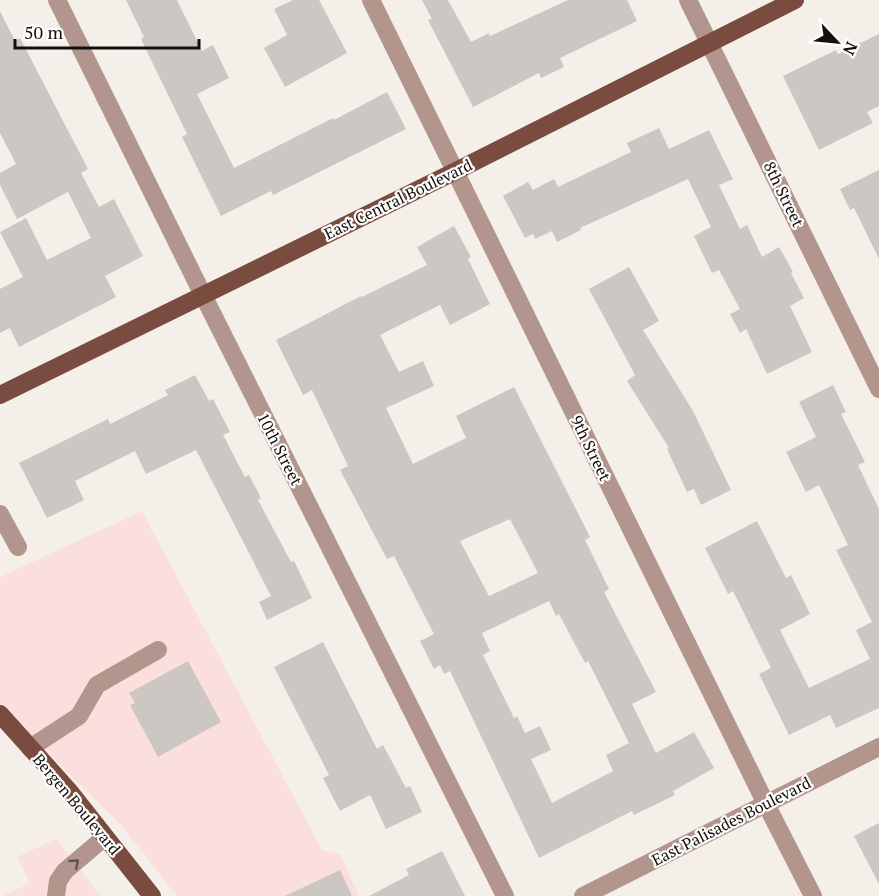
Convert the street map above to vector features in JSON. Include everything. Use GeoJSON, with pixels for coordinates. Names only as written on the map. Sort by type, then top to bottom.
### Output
{"type":"FeatureCollection","features":[{"type":"Feature","properties":{"kind":"main road","name":"East Central Boulevard"},"geometry":{"type":"LineString","coordinates":[[0,395],[456,171],[795,0]]}},
{"type":"Feature","properties":{"kind":"main road","name":"Bergen Boulevard"},"geometry":{"type":"LineString","coordinates":[[0,714],[152,896]]}},
{"type":"Feature","properties":{"kind":"street","name":"10th Street"},"geometry":{"type":"LineString","coordinates":[[57,0],[505,896]]}},
{"type":"Feature","properties":{"kind":"street","name":"9th Street"},"geometry":{"type":"LineString","coordinates":[[371,0],[813,896]]}},
{"type":"Feature","properties":{"kind":"street","name":"8th Street"},"geometry":{"type":"LineString","coordinates":[[688,0],[879,389]]}},
{"type":"Feature","properties":{"kind":"street"},"geometry":{"type":"LineString","coordinates":[[0,514],[18,547]]}},
{"type":"Feature","properties":{"kind":"street"},"geometry":{"type":"LineString","coordinates":[[30,748],[79,716],[97,685],[158,650]]}},
{"type":"Feature","properties":{"kind":"street","name":"East Palisades Boulevard"},"geometry":{"type":"LineString","coordinates":[[583,896],[879,747]]}},
{"type":"Feature","properties":{"kind":"street"},"geometry":{"type":"LineString","coordinates":[[56,896],[58,881],[65,871],[105,837]]}},
{"type":"Feature","properties":{"kind":"shaded area"},"geometry":{"type":"Polygon","coordinates":[[[142,511],[322,850],[341,855],[359,896],[177,896],[120,824],[0,706],[0,577],[142,511]]]}},
{"type":"Feature","properties":{"kind":"shaded area"},"geometry":{"type":"Polygon","coordinates":[[[56,839],[101,896],[3,896],[30,883],[17,857],[56,839]]]}},
{"type":"Feature","properties":{"kind":"building"},"geometry":{"type":"Polygon","coordinates":[[[126,0],[177,0],[202,51],[213,45],[229,78],[197,94],[234,168],[387,92],[406,129],[273,195],[271,191],[221,216],[182,137],[187,134],[141,39],[144,37],[126,0]]]}},
{"type":"Feature","properties":{"kind":"building"},"geometry":{"type":"Polygon","coordinates":[[[293,0],[319,0],[347,53],[285,87],[264,48],[287,35],[274,9],[293,0]]]}},
{"type":"Feature","properties":{"kind":"building"},"geometry":{"type":"Polygon","coordinates":[[[422,0],[448,0],[471,42],[489,33],[490,36],[568,0],[627,0],[637,21],[560,58],[564,67],[541,78],[539,73],[473,107],[428,20],[432,19],[422,0]]]}},
{"type":"Feature","properties":{"kind":"building"},"geometry":{"type":"Polygon","coordinates":[[[0,11],[15,41],[20,38],[88,169],[81,173],[99,207],[114,199],[143,256],[105,276],[116,297],[19,347],[10,328],[0,333],[0,289],[23,277],[0,232],[26,218],[47,260],[91,238],[68,192],[17,219],[0,185],[0,173],[16,164],[0,133],[0,11]]]}},
{"type":"Feature","properties":{"kind":"building"},"geometry":{"type":"Polygon","coordinates":[[[879,34],[879,106],[867,112],[873,123],[819,150],[783,76],[836,50],[838,54],[879,34]]]}},
{"type":"Feature","properties":{"kind":"building"},"geometry":{"type":"Polygon","coordinates":[[[659,128],[669,149],[709,130],[733,179],[719,185],[740,229],[747,225],[762,257],[779,247],[793,272],[791,273],[804,298],[790,306],[812,352],[767,374],[746,329],[740,333],[730,314],[740,309],[719,270],[712,273],[694,236],[711,227],[688,179],[580,228],[581,230],[557,242],[552,231],[535,239],[533,234],[525,238],[503,196],[528,182],[533,190],[554,179],[558,187],[631,152],[627,143],[659,128]]]}},
{"type":"Feature","properties":{"kind":"building"},"geometry":{"type":"Polygon","coordinates":[[[879,170],[879,259],[854,208],[850,210],[840,189],[879,170]]]}},
{"type":"Feature","properties":{"kind":"building"},"geometry":{"type":"Polygon","coordinates":[[[454,226],[471,257],[468,259],[490,304],[450,325],[440,305],[380,335],[399,372],[423,361],[434,386],[386,408],[413,464],[466,438],[456,416],[514,387],[590,537],[585,540],[609,589],[604,592],[656,692],[632,704],[656,753],[694,732],[714,768],[673,791],[675,795],[634,815],[632,811],[539,858],[450,671],[444,674],[440,665],[434,669],[420,641],[434,634],[394,556],[387,559],[340,470],[348,466],[312,390],[303,395],[276,340],[427,265],[417,247],[454,226]],[[510,519],[460,541],[489,596],[538,573],[510,519]],[[549,601],[482,633],[490,651],[483,655],[514,718],[517,716],[525,733],[540,726],[551,750],[531,759],[552,803],[613,771],[606,755],[629,743],[588,661],[585,663],[559,614],[556,616],[549,601]]]}},
{"type":"Feature","properties":{"kind":"building"},"geometry":{"type":"Polygon","coordinates":[[[629,267],[659,321],[643,330],[693,411],[731,490],[701,505],[694,489],[687,492],[667,449],[669,448],[627,381],[635,375],[589,289],[629,267]]]}},
{"type":"Feature","properties":{"kind":"building"},"geometry":{"type":"Polygon","coordinates":[[[195,375],[209,401],[213,399],[230,432],[223,435],[245,477],[249,475],[261,498],[258,500],[291,562],[294,561],[312,598],[267,620],[259,602],[271,596],[196,450],[146,474],[135,451],[75,481],[84,500],[47,518],[19,463],[108,419],[110,424],[168,395],[165,390],[195,375]]]}},
{"type":"Feature","properties":{"kind":"building"},"geometry":{"type":"Polygon","coordinates":[[[833,385],[846,412],[841,414],[865,462],[858,465],[879,509],[879,708],[836,728],[830,715],[789,735],[759,674],[771,668],[733,591],[728,594],[705,548],[757,521],[786,578],[791,575],[810,614],[780,630],[809,688],[870,659],[856,630],[872,622],[836,550],[848,545],[819,485],[806,492],[786,452],[816,437],[799,402],[833,385]]]}},
{"type":"Feature","properties":{"kind":"building"},"geometry":{"type":"Polygon","coordinates":[[[323,642],[377,749],[383,745],[406,788],[410,786],[422,812],[386,829],[370,795],[340,811],[323,778],[329,775],[274,667],[323,642]]]}},
{"type":"Feature","properties":{"kind":"building"},"geometry":{"type":"Polygon","coordinates":[[[188,661],[221,722],[158,757],[130,705],[135,703],[129,693],[188,661]]]}},
{"type":"Feature","properties":{"kind":"building"},"geometry":{"type":"Polygon","coordinates":[[[879,823],[879,884],[854,836],[879,823]]]}},
{"type":"Feature","properties":{"kind":"building"},"geometry":{"type":"Polygon","coordinates":[[[442,851],[465,896],[369,896],[409,875],[406,869],[442,851]]]}},
{"type":"Feature","properties":{"kind":"building"},"geometry":{"type":"Polygon","coordinates":[[[340,870],[352,896],[285,896],[340,870]]]}}]}
